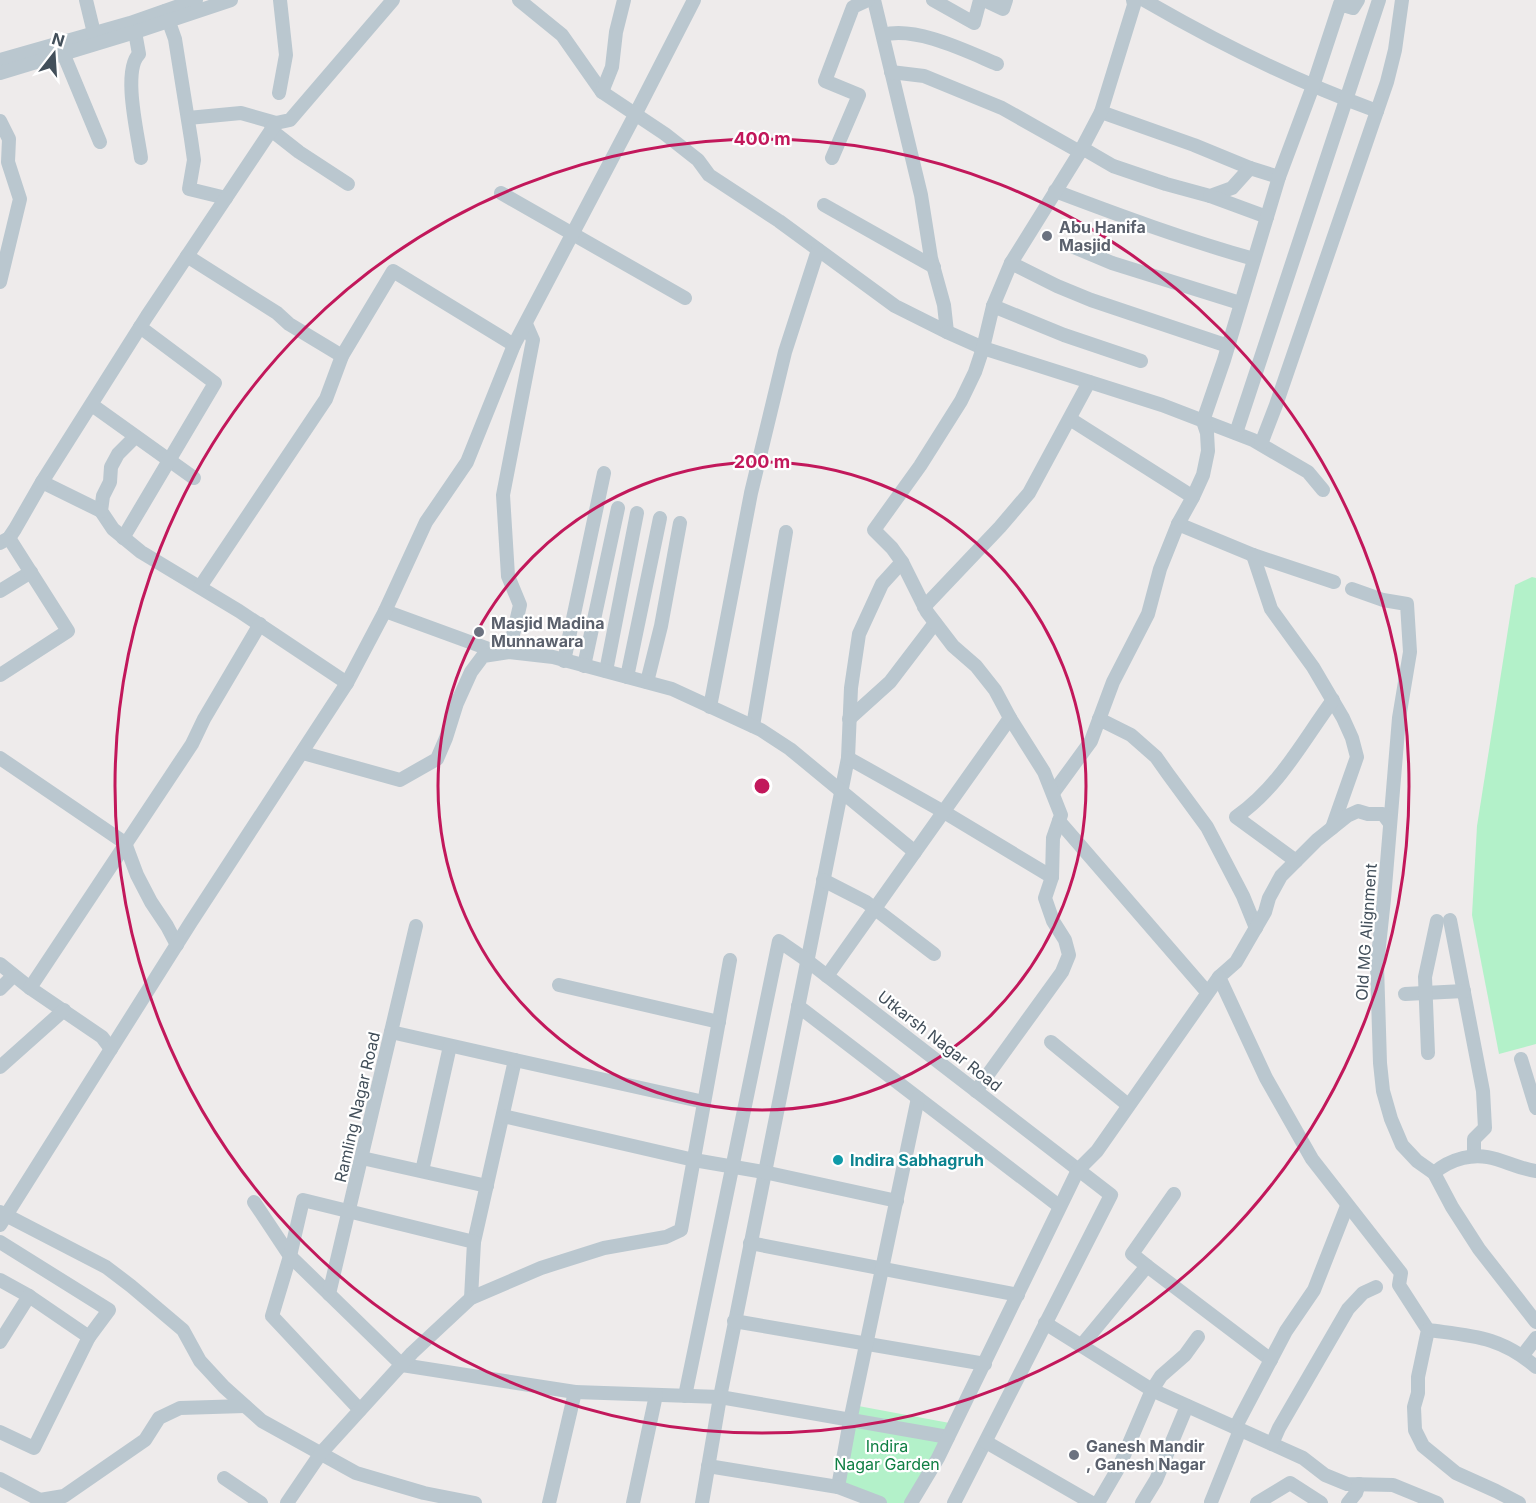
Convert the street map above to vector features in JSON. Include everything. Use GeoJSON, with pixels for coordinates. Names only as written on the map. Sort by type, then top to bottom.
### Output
{"type":"FeatureCollection","features":[{"type":"Feature","properties":{"kind":"street"},"geometry":{"type":"LineString","coordinates":[[86,0],[94,33]]}},
{"type":"Feature","properties":{"kind":"street"},"geometry":{"type":"LineString","coordinates":[[0,73],[135,32],[196,0]]}},
{"type":"Feature","properties":{"kind":"street"},"geometry":{"type":"LineString","coordinates":[[0,60],[94,33],[231,0]]}},
{"type":"Feature","properties":{"kind":"street"},"geometry":{"type":"LineString","coordinates":[[279,93],[286,55],[280,0]]}},
{"type":"Feature","properties":{"kind":"street"},"geometry":{"type":"LineString","coordinates":[[0,675],[68,631],[31,572],[5,540],[140,327],[274,126],[290,120],[393,0]]}},
{"type":"Feature","properties":{"kind":"street"},"geometry":{"type":"LineString","coordinates":[[519,0],[562,34],[602,92],[636,113],[698,160],[709,175],[895,306],[983,348],[1203,421],[1261,444],[1308,472],[1323,490]]}},
{"type":"Feature","properties":{"kind":"street"},"geometry":{"type":"LineString","coordinates":[[602,92],[612,67],[616,32],[624,0]]}},
{"type":"Feature","properties":{"kind":"street"},"geometry":{"type":"LineString","coordinates":[[466,1502],[424,1493],[356,1473],[262,1421],[224,1387],[200,1361],[183,1330],[131,1286],[106,1267],[2,1217],[347,683],[385,611],[426,522],[467,462],[514,345],[693,0]]}},
{"type":"Feature","properties":{"kind":"street"},"geometry":{"type":"LineString","coordinates":[[832,158],[859,95],[825,81],[853,7],[868,0]]}},
{"type":"Feature","properties":{"kind":"street"},"geometry":{"type":"LineString","coordinates":[[874,0],[921,195],[934,267],[944,305],[947,332]]}},
{"type":"Feature","properties":{"kind":"street"},"geometry":{"type":"LineString","coordinates":[[933,0],[974,24],[982,0],[1003,9],[1006,0]]}},
{"type":"Feature","properties":{"kind":"street"},"geometry":{"type":"LineString","coordinates":[[976,1090],[1062,972],[1068,955],[1065,940],[1053,921],[1045,898],[1052,877],[1053,838],[1061,815],[1044,772],[1010,718],[996,690],[976,666],[953,646],[935,623],[924,607],[902,562],[874,530],[920,466],[961,401],[975,372],[993,306],[1011,263],[1081,150],[1101,112],[1134,5],[1133,0]]}},
{"type":"Feature","properties":{"kind":"street"},"geometry":{"type":"LineString","coordinates":[[1144,0],[1313,86],[1377,111]]}},
{"type":"Feature","properties":{"kind":"street"},"geometry":{"type":"LineString","coordinates":[[1053,793],[1091,741],[1113,682],[1148,614],[1160,569],[1178,524],[1203,475],[1208,451],[1207,434],[1203,421],[1279,177],[1313,86],[1340,4],[1353,8],[1358,0]]}},
{"type":"Feature","properties":{"kind":"street"},"geometry":{"type":"LineString","coordinates":[[1236,434],[1379,0]]}},
{"type":"Feature","properties":{"kind":"street"},"geometry":{"type":"LineString","coordinates":[[1261,444],[1377,111],[1395,50],[1402,0]]}},
{"type":"Feature","properties":{"kind":"street"},"geometry":{"type":"LineString","coordinates":[[167,16],[180,65],[194,160],[189,189],[226,198]]}},
{"type":"Feature","properties":{"kind":"street"},"geometry":{"type":"LineString","coordinates":[[135,32],[139,54],[134,59],[131,100],[141,158]]}},
{"type":"Feature","properties":{"kind":"street"},"geometry":{"type":"LineString","coordinates":[[883,35],[895,32],[940,41],[970,51],[974,55],[997,64]]}},
{"type":"Feature","properties":{"kind":"street"},"geometry":{"type":"LineString","coordinates":[[63,53],[100,142]]}},
{"type":"Feature","properties":{"kind":"street"},"geometry":{"type":"LineString","coordinates":[[891,72],[924,76],[1002,108],[1113,165],[1267,217]]}},
{"type":"Feature","properties":{"kind":"street"},"geometry":{"type":"LineString","coordinates":[[1101,112],[1279,177]]}},
{"type":"Feature","properties":{"kind":"street"},"geometry":{"type":"LineString","coordinates":[[188,118],[241,113],[274,126],[299,152],[348,184]]}},
{"type":"Feature","properties":{"kind":"street"},"geometry":{"type":"LineString","coordinates":[[0,121],[9,139],[8,162],[20,199],[0,282]]}},
{"type":"Feature","properties":{"kind":"street"},"geometry":{"type":"LineString","coordinates":[[1210,196],[1232,188],[1250,168]]}},
{"type":"Feature","properties":{"kind":"street"},"geometry":{"type":"LineString","coordinates":[[1055,190],[1112,213],[1254,259]]}},
{"type":"Feature","properties":{"kind":"street"},"geometry":{"type":"LineString","coordinates":[[501,193],[686,298]]}},
{"type":"Feature","properties":{"kind":"street"},"geometry":{"type":"LineString","coordinates":[[824,205],[934,267]]}},
{"type":"Feature","properties":{"kind":"street"},"geometry":{"type":"LineString","coordinates":[[1069,245],[1112,263],[1240,303]]}},
{"type":"Feature","properties":{"kind":"street"},"geometry":{"type":"LineString","coordinates":[[710,707],[739,547],[754,483],[785,352],[818,250]]}},
{"type":"Feature","properties":{"kind":"street"},"geometry":{"type":"LineString","coordinates":[[187,256],[277,313],[289,324],[342,356]]}},
{"type":"Feature","properties":{"kind":"street"},"geometry":{"type":"LineString","coordinates":[[1011,263],[1091,300],[1228,346]]}},
{"type":"Feature","properties":{"kind":"street"},"geometry":{"type":"LineString","coordinates":[[200,587],[326,399],[342,356],[393,271],[514,345]]}},
{"type":"Feature","properties":{"kind":"street"},"geometry":{"type":"LineString","coordinates":[[993,306],[1141,361]]}},
{"type":"Feature","properties":{"kind":"street"},"geometry":{"type":"LineString","coordinates":[[506,653],[520,605],[508,576],[503,495],[533,340],[526,324]]}},
{"type":"Feature","properties":{"kind":"street"},"geometry":{"type":"LineString","coordinates":[[123,538],[215,383],[140,327]]}},
{"type":"Feature","properties":{"kind":"street"},"geometry":{"type":"LineString","coordinates":[[924,607],[1029,493],[1089,382]]}},
{"type":"Feature","properties":{"kind":"street"},"geometry":{"type":"LineString","coordinates":[[92,405],[194,478]]}},
{"type":"Feature","properties":{"kind":"street"},"geometry":{"type":"LineString","coordinates":[[1070,419],[1193,497]]}},
{"type":"Feature","properties":{"kind":"street"},"geometry":{"type":"LineString","coordinates":[[101,511],[103,496],[110,482],[111,467],[118,454],[135,437]]}},
{"type":"Feature","properties":{"kind":"street"},"geometry":{"type":"LineString","coordinates":[[564,660],[604,474]]}},
{"type":"Feature","properties":{"kind":"street"},"geometry":{"type":"LineString","coordinates":[[42,482],[101,511],[113,529],[141,552],[260,624],[347,683]]}},
{"type":"Feature","properties":{"kind":"street"},"geometry":{"type":"LineString","coordinates":[[584,666],[618,508]]}},
{"type":"Feature","properties":{"kind":"street"},"geometry":{"type":"LineString","coordinates":[[606,671],[637,513]]}},
{"type":"Feature","properties":{"kind":"street"},"geometry":{"type":"LineString","coordinates":[[627,677],[660,518]]}},
{"type":"Feature","properties":{"kind":"street"},"geometry":{"type":"LineString","coordinates":[[647,682],[661,626],[680,524]]}},
{"type":"Feature","properties":{"kind":"street"},"geometry":{"type":"LineString","coordinates":[[1178,524],[1253,555],[1334,582]]}},
{"type":"Feature","properties":{"kind":"street"},"geometry":{"type":"LineString","coordinates":[[753,726],[786,532]]}},
{"type":"Feature","properties":{"kind":"street"},"geometry":{"type":"LineString","coordinates":[[1253,555],[1271,609],[1313,667],[1352,738],[1357,757],[1332,828]]}},
{"type":"Feature","properties":{"kind":"street"},"geometry":{"type":"LineString","coordinates":[[702,1503],[734,1321],[848,758],[850,688],[859,634],[882,584],[902,562]]}},
{"type":"Feature","properties":{"kind":"street"},"geometry":{"type":"LineString","coordinates":[[0,591],[31,572]]}},
{"type":"Feature","properties":{"kind":"street","name":"Old MG Alignment"},"geometry":{"type":"LineString","coordinates":[[1352,589],[1383,600],[1407,604],[1410,652],[1399,718],[1377,965],[1378,1040],[1383,1091],[1402,1145],[1417,1161],[1434,1173],[1452,1207],[1479,1249],[1536,1322]]}},
{"type":"Feature","properties":{"kind":"street"},"geometry":{"type":"LineString","coordinates":[[385,611],[506,653],[564,660],[672,689],[753,726],[790,748],[915,852]]}},
{"type":"Feature","properties":{"kind":"street"},"geometry":{"type":"LineString","coordinates":[[849,719],[890,682],[935,623]]}},
{"type":"Feature","properties":{"kind":"street"},"geometry":{"type":"LineString","coordinates":[[30,988],[192,744],[204,719],[260,624]]}},
{"type":"Feature","properties":{"kind":"street"},"geometry":{"type":"LineString","coordinates":[[303,753],[399,780],[437,759],[457,703],[471,672],[483,656],[506,653]]}},
{"type":"Feature","properties":{"kind":"street"},"geometry":{"type":"LineString","coordinates":[[1296,861],[1236,817],[1252,806],[1283,772],[1333,700]]}},
{"type":"Feature","properties":{"kind":"street"},"geometry":{"type":"LineString","coordinates":[[827,976],[1010,718]]}},
{"type":"Feature","properties":{"kind":"street"},"geometry":{"type":"LineString","coordinates":[[1099,719],[1131,735],[1156,757],[1207,827],[1243,896],[1256,928]]}},
{"type":"Feature","properties":{"kind":"street"},"geometry":{"type":"LineString","coordinates":[[0,758],[125,843],[151,903],[177,945]]}},
{"type":"Feature","properties":{"kind":"street"},"geometry":{"type":"LineString","coordinates":[[848,758],[1052,877]]}},
{"type":"Feature","properties":{"kind":"street"},"geometry":{"type":"LineString","coordinates":[[911,1503],[985,1364],[1078,1170],[1097,1151],[1207,992],[1236,962],[1265,912],[1269,898],[1281,876],[1332,828],[1358,811],[1383,814],[1389,822]]}},
{"type":"Feature","properties":{"kind":"street"},"geometry":{"type":"LineString","coordinates":[[1059,820],[1207,992]]}},
{"type":"Feature","properties":{"kind":"street"},"geometry":{"type":"LineString","coordinates":[[823,880],[866,902],[934,954]]}},
{"type":"Feature","properties":{"kind":"street"},"geometry":{"type":"LineString","coordinates":[[1428,1053],[1425,977],[1443,921],[1464,991],[1483,1091],[1485,1128],[1474,1139],[1474,1155]]}},
{"type":"Feature","properties":{"kind":"street","name":"Ramling Nagar Road"},"geometry":{"type":"LineString","coordinates":[[329,1294],[416,926]]}},
{"type":"Feature","properties":{"kind":"street","name":"Utkarsh Nagar Road"},"geometry":{"type":"LineString","coordinates":[[733,1165],[780,941],[1111,1195],[1045,1323]]}},
{"type":"Feature","properties":{"kind":"street"},"geometry":{"type":"LineString","coordinates":[[287,1503],[321,1454],[360,1410],[402,1365],[471,1298],[552,1265],[604,1248],[666,1237],[681,1230],[730,960]]}},
{"type":"Feature","properties":{"kind":"street"},"geometry":{"type":"LineString","coordinates":[[0,964],[30,988],[102,1036],[111,1049]]}},
{"type":"Feature","properties":{"kind":"street"},"geometry":{"type":"LineString","coordinates":[[0,989],[13,976]]}},
{"type":"Feature","properties":{"kind":"street"},"geometry":{"type":"LineString","coordinates":[[1219,977],[1266,1078],[1312,1158],[1401,1273],[1399,1285],[1428,1330],[1414,1407],[1415,1430],[1423,1446],[1456,1473],[1519,1503]]}},
{"type":"Feature","properties":{"kind":"street"},"geometry":{"type":"LineString","coordinates":[[559,985],[719,1022]]}},
{"type":"Feature","properties":{"kind":"street"},"geometry":{"type":"LineString","coordinates":[[1405,994],[1464,991]]}},
{"type":"Feature","properties":{"kind":"street"},"geometry":{"type":"LineString","coordinates":[[798,1006],[1059,1206]]}},
{"type":"Feature","properties":{"kind":"street"},"geometry":{"type":"LineString","coordinates":[[0,1067],[64,1010]]}},
{"type":"Feature","properties":{"kind":"street"},"geometry":{"type":"LineString","coordinates":[[391,1032],[704,1102]]}},
{"type":"Feature","properties":{"kind":"street"},"geometry":{"type":"LineString","coordinates":[[1051,1042],[1128,1105]]}},
{"type":"Feature","properties":{"kind":"street"},"geometry":{"type":"LineString","coordinates":[[422,1171],[450,1046]]}},
{"type":"Feature","properties":{"kind":"street"},"geometry":{"type":"LineString","coordinates":[[1521,1059],[1536,1108]]}},
{"type":"Feature","properties":{"kind":"street"},"geometry":{"type":"LineString","coordinates":[[471,1298],[474,1242],[515,1060]]}},
{"type":"Feature","properties":{"kind":"street"},"geometry":{"type":"LineString","coordinates":[[838,1487],[918,1098]]}},
{"type":"Feature","properties":{"kind":"street"},"geometry":{"type":"LineString","coordinates":[[503,1116],[694,1160],[733,1165],[897,1201]]}},
{"type":"Feature","properties":{"kind":"street"},"geometry":{"type":"LineString","coordinates":[[1434,1173],[1443,1165],[1454,1160],[1474,1155],[1495,1158],[1536,1171]]}},
{"type":"Feature","properties":{"kind":"street"},"geometry":{"type":"LineString","coordinates":[[362,1158],[487,1186]]}},
{"type":"Feature","properties":{"kind":"street"},"geometry":{"type":"LineString","coordinates":[[685,1396],[733,1165]]}},
{"type":"Feature","properties":{"kind":"street"},"geometry":{"type":"LineString","coordinates":[[1174,1194],[1132,1254],[1271,1360]]}},
{"type":"Feature","properties":{"kind":"street"},"geometry":{"type":"LineString","coordinates":[[360,1410],[272,1316],[290,1256],[303,1200],[474,1242]]}},
{"type":"Feature","properties":{"kind":"street"},"geometry":{"type":"LineString","coordinates":[[254,1202],[290,1256],[402,1365],[575,1392],[720,1397],[948,1437]]}},
{"type":"Feature","properties":{"kind":"street"},"geometry":{"type":"LineString","coordinates":[[1211,1502],[1237,1429],[1286,1331],[1314,1290],[1347,1206]]}},
{"type":"Feature","properties":{"kind":"street"},"geometry":{"type":"LineString","coordinates":[[0,1242],[109,1310],[89,1337],[34,1448],[0,1432]]}},
{"type":"Feature","properties":{"kind":"street"},"geometry":{"type":"LineString","coordinates":[[750,1243],[1018,1295]]}},
{"type":"Feature","properties":{"kind":"street"},"geometry":{"type":"LineString","coordinates":[[1081,1346],[1148,1266]]}},
{"type":"Feature","properties":{"kind":"street"},"geometry":{"type":"LineString","coordinates":[[0,1280],[29,1296],[89,1337]]}},
{"type":"Feature","properties":{"kind":"street"},"geometry":{"type":"LineString","coordinates":[[1272,1444],[1348,1309],[1363,1293],[1376,1287]]}},
{"type":"Feature","properties":{"kind":"street"},"geometry":{"type":"LineString","coordinates":[[0,1342],[29,1296]]}},
{"type":"Feature","properties":{"kind":"street"},"geometry":{"type":"LineString","coordinates":[[734,1321],[985,1364]]}},
{"type":"Feature","properties":{"kind":"street"},"geometry":{"type":"LineString","coordinates":[[954,1503],[1045,1323],[1152,1390],[1303,1458],[1325,1475],[1347,1484],[1393,1485],[1412,1498],[1436,1503]]}},
{"type":"Feature","properties":{"kind":"street"},"geometry":{"type":"LineString","coordinates":[[1428,1330],[1489,1339],[1523,1355],[1536,1367]]}},
{"type":"Feature","properties":{"kind":"street"},"geometry":{"type":"LineString","coordinates":[[1098,1503],[1119,1467],[1152,1390],[1161,1376],[1185,1355],[1198,1337]]}},
{"type":"Feature","properties":{"kind":"street"},"geometry":{"type":"LineString","coordinates":[[1523,1355],[1536,1338]]}},
{"type":"Feature","properties":{"kind":"street"},"geometry":{"type":"LineString","coordinates":[[549,1503],[575,1392]]}},
{"type":"Feature","properties":{"kind":"street"},"geometry":{"type":"LineString","coordinates":[[633,1503],[656,1395]]}},
{"type":"Feature","properties":{"kind":"street"},"geometry":{"type":"LineString","coordinates":[[0,1479],[40,1500],[64,1496],[145,1440],[159,1418],[180,1408],[245,1406]]}},
{"type":"Feature","properties":{"kind":"street"},"geometry":{"type":"LineString","coordinates":[[1142,1503],[1156,1480],[1187,1406]]}},
{"type":"Feature","properties":{"kind":"street"},"geometry":{"type":"LineString","coordinates":[[986,1442],[1092,1503]]}},
{"type":"Feature","properties":{"kind":"street"},"geometry":{"type":"LineString","coordinates":[[708,1466],[838,1487],[880,1503]]}},
{"type":"Feature","properties":{"kind":"street"},"geometry":{"type":"LineString","coordinates":[[225,1478],[261,1503]]}},
{"type":"Feature","properties":{"kind":"street"},"geometry":{"type":"LineString","coordinates":[[1257,1503],[1290,1483],[1321,1503]]}},
{"type":"Feature","properties":{"kind":"street"},"geometry":{"type":"LineString","coordinates":[[1348,1503],[1356,1493],[1359,1484]]}},
{"type":"Feature","properties":{"kind":"green space"},"geometry":{"type":"Polygon","coordinates":[[[1532,577],[1536,578],[1536,1044],[1499,1054],[1472,915],[1477,826],[1515,585],[1532,577]]]}},
{"type":"Feature","properties":{"kind":"green space","name":"Indira Nagar Garden"},"geometry":{"type":"Polygon","coordinates":[[[853,1405],[955,1424],[911,1503],[880,1503],[838,1487],[853,1405]]]}},
{"type":"Feature","properties":{"kind":"place","name":"Abu Hanifa Masjid"},"geometry":{"type":"Point","coordinates":[1047,236]}},
{"type":"Feature","properties":{"kind":"place","name":"Masjid Madina Munnawara"},"geometry":{"type":"Point","coordinates":[479,632]}},
{"type":"Feature","properties":{"kind":"place","name":"Indira Sabhagruh"},"geometry":{"type":"Point","coordinates":[838,1160]}},
{"type":"Feature","properties":{"kind":"place","name":"Ganesh Mandir , Ganesh Nagar"},"geometry":{"type":"Point","coordinates":[1074,1455]}}]}
